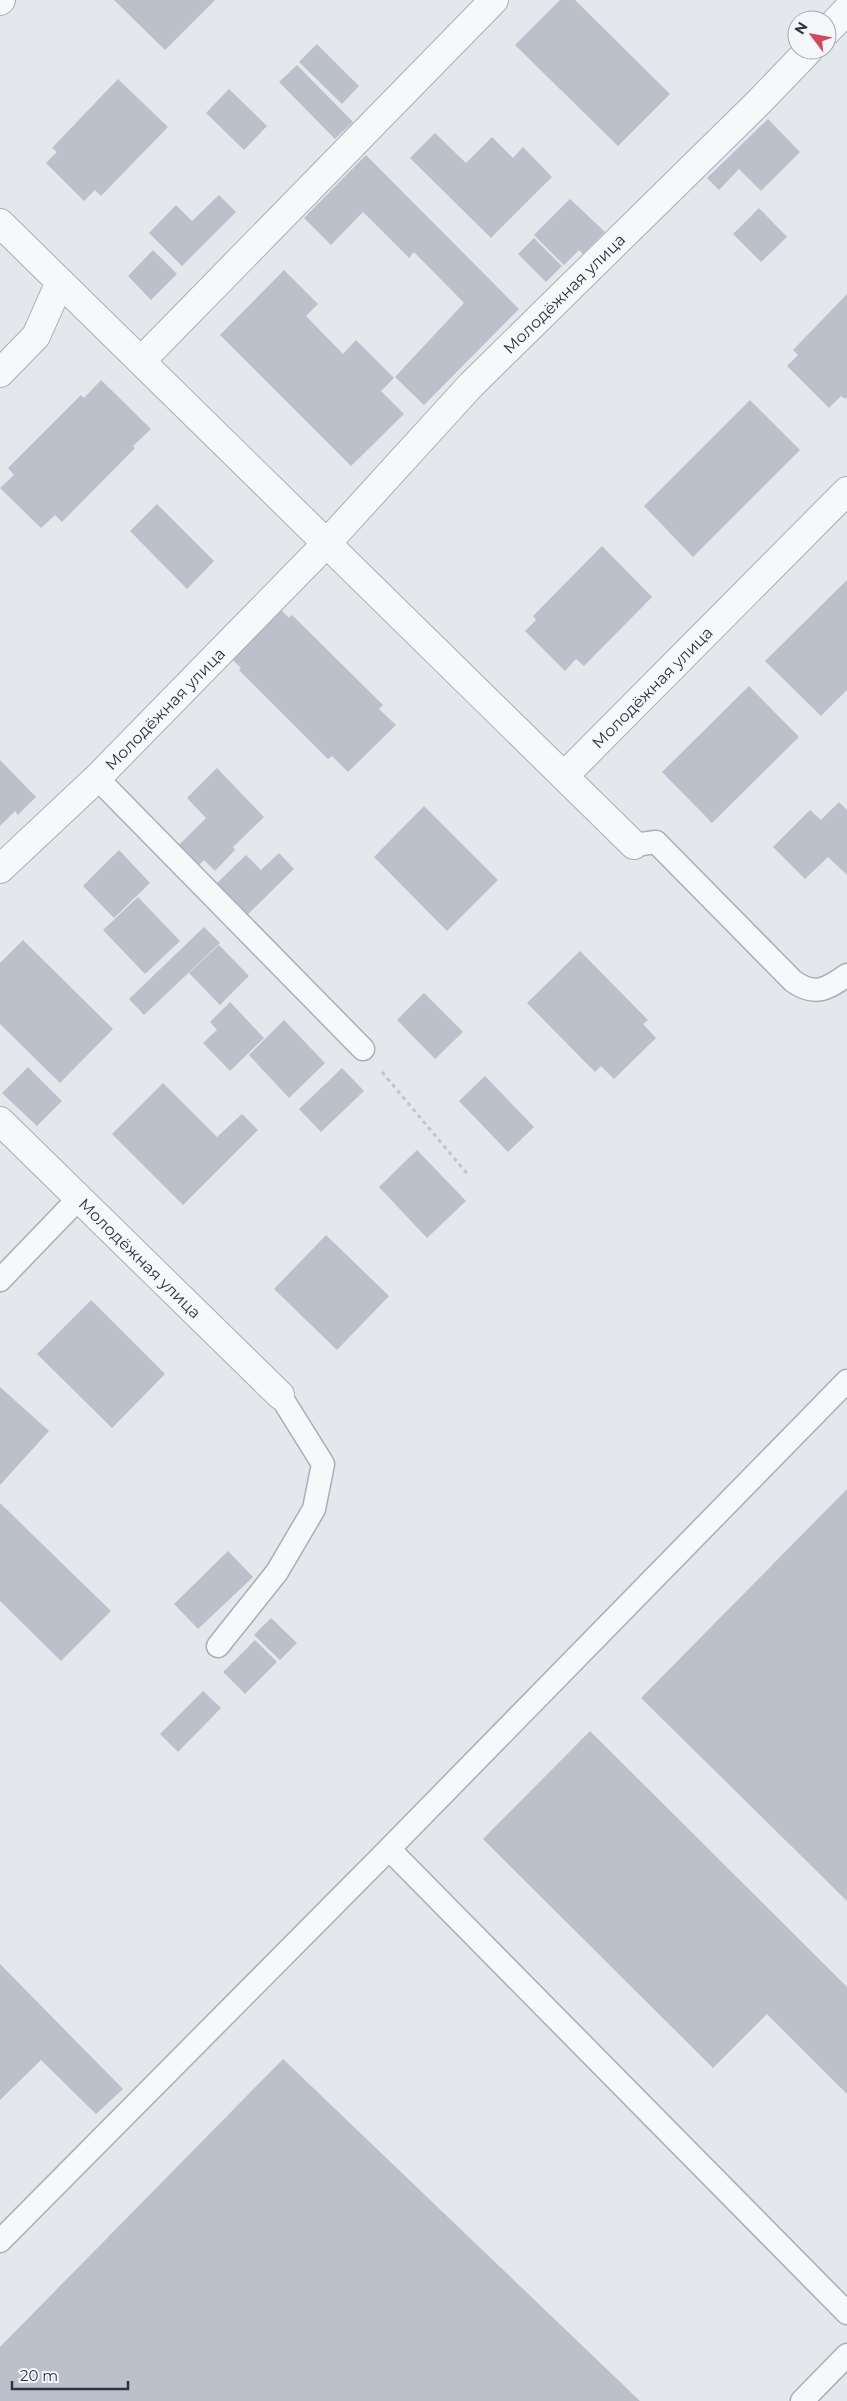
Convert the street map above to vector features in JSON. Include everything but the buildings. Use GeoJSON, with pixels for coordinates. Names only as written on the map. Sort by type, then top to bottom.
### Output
{"type":"FeatureCollection","features":[{"type":"Feature","properties":{"kind":"street"},"geometry":{"type":"LineString","coordinates":[[141,361],[494,0]]}},
{"type":"Feature","properties":{"kind":"street"},"geometry":{"type":"LineString","coordinates":[[837,20],[847,10]]}},
{"type":"Feature","properties":{"kind":"street","name":"Молодёжная улица"},"geometry":{"type":"LineString","coordinates":[[0,869],[96,778],[326,544],[471,385],[799,60]]}},
{"type":"Feature","properties":{"kind":"street"},"geometry":{"type":"LineString","coordinates":[[0,223],[634,845]]}},
{"type":"Feature","properties":{"kind":"street"},"geometry":{"type":"LineString","coordinates":[[0,373],[36,336],[60,282]]}},
{"type":"Feature","properties":{"kind":"street","name":"Молодёжная улица"},"geometry":{"type":"LineString","coordinates":[[564,776],[847,491]]}},
{"type":"Feature","properties":{"kind":"street","name":"Молодёжная улица"},"geometry":{"type":"LineString","coordinates":[[0,1121],[280,1395]]}},
{"type":"Feature","properties":{"kind":"lane"},"geometry":{"type":"LineString","coordinates":[[96,778],[363,1049]]}},
{"type":"Feature","properties":{"kind":"lane"},"geometry":{"type":"LineString","coordinates":[[634,845],[656,842],[793,982],[805,990],[816,991],[847,975]]}},
{"type":"Feature","properties":{"kind":"lane"},"geometry":{"type":"LineString","coordinates":[[0,1280],[80,1198]]}},
{"type":"Feature","properties":{"kind":"lane"},"geometry":{"type":"LineString","coordinates":[[0,2241],[389,1849],[847,1381]]}},
{"type":"Feature","properties":{"kind":"lane"},"geometry":{"type":"LineString","coordinates":[[218,1646],[278,1572],[314,1509],[323,1464],[280,1395]]}},
{"type":"Feature","properties":{"kind":"lane"},"geometry":{"type":"LineString","coordinates":[[389,1849],[847,2313]]}},
{"type":"Feature","properties":{"kind":"lane"},"geometry":{"type":"LineString","coordinates":[[802,2401],[847,2355]]}},
{"type":"Feature","properties":{"kind":"path"},"geometry":{"type":"LineString","coordinates":[[363,1049],[469,1176]]}}]}
